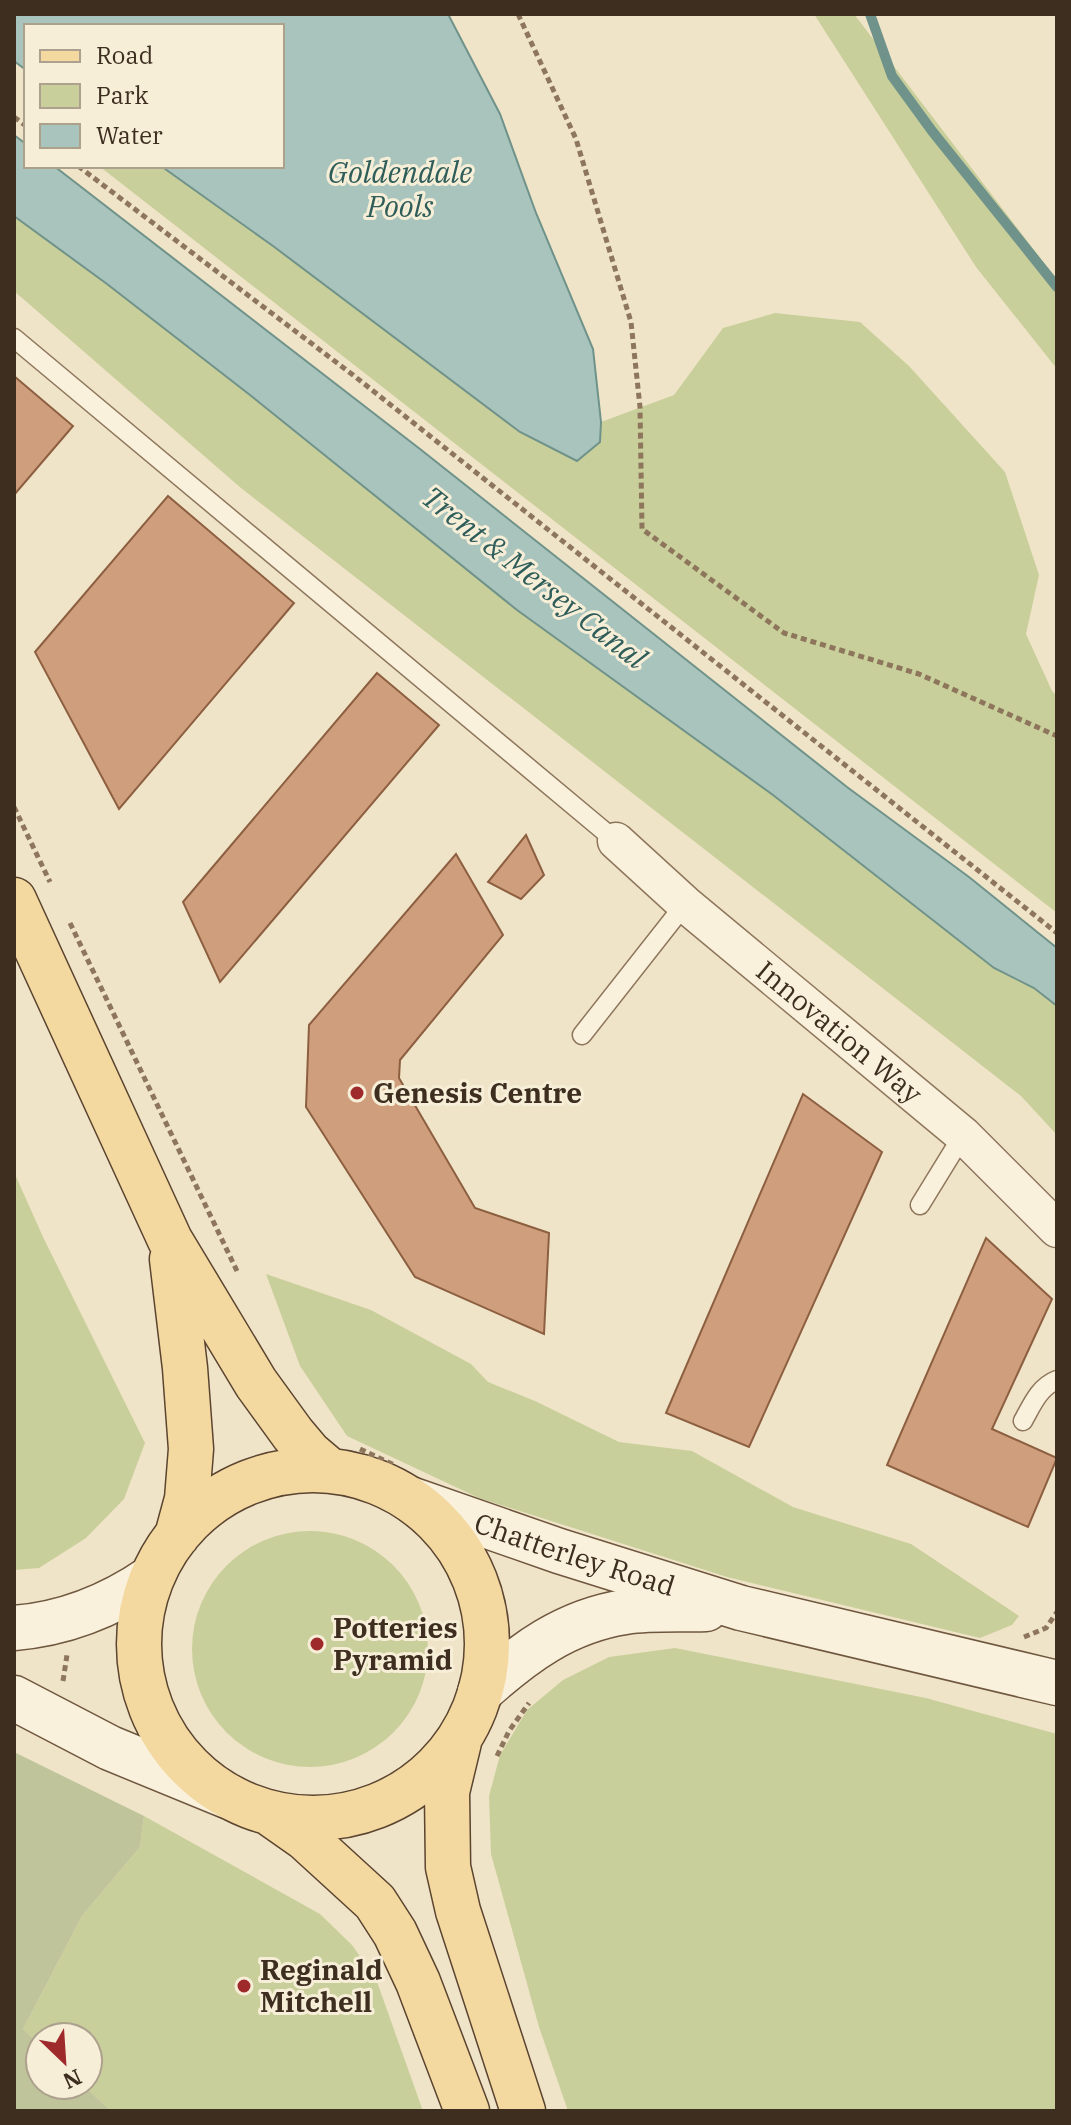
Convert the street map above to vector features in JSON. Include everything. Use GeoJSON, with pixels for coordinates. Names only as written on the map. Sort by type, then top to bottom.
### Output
{"type":"FeatureCollection","features":[{"type":"Feature","properties":{"kind":"main road"},"geometry":{"type":"LineString","coordinates":[[35,896],[170,1240],[256,1383],[293,1434],[329,1470]]}},
{"type":"Feature","properties":{"kind":"main road"},"geometry":{"type":"LineString","coordinates":[[170,1240],[191,1449],[187,1499],[177,1536]]}},
{"type":"Feature","properties":{"kind":"main road"},"geometry":{"type":"LineString","coordinates":[[329,1470],[385,1485],[410,1499],[453,1539],[481,1595],[487,1625],[486,1666],[473,1714],[461,1736],[437,1766],[414,1786],[363,1811],[308,1818],[268,1812],[227,1796],[205,1781],[181,1758],[150,1706],[141,1672],[140,1621],[152,1577],[177,1536],[216,1499],[255,1479],[282,1473],[329,1470]]}},
{"type":"Feature","properties":{"kind":"main road"},"geometry":{"type":"LineString","coordinates":[[461,1736],[447,1792],[448,1867],[458,1911],[523,2111]]}},
{"type":"Feature","properties":{"kind":"main road"},"geometry":{"type":"LineString","coordinates":[[268,1812],[305,1838],[375,1902],[395,1933],[418,1982],[467,2111]]}},
{"type":"Feature","properties":{"kind":"street","name":"Innovation Way"},"geometry":{"type":"LineString","coordinates":[[616,841],[685,904],[963,1135],[1057,1229]]}},
{"type":"Feature","properties":{"kind":"street","name":"Chatterley Road"},"geometry":{"type":"LineString","coordinates":[[410,1499],[559,1551],[741,1608],[1057,1683]]}},
{"type":"Feature","properties":{"kind":"street"},"geometry":{"type":"LineString","coordinates":[[14,1628],[35,1626],[89,1612],[125,1596],[152,1577]]}},
{"type":"Feature","properties":{"kind":"street","name":"Chatterley Road"},"geometry":{"type":"LineString","coordinates":[[480,1692],[544,1640],[582,1622],[626,1612],[741,1608]]}},
{"type":"Feature","properties":{"kind":"street"},"geometry":{"type":"LineString","coordinates":[[14,1698],[110,1748],[227,1796]]}},
{"type":"Feature","properties":{"kind":"lane"},"geometry":{"type":"LineString","coordinates":[[14,338],[616,841]]}},
{"type":"Feature","properties":{"kind":"lane"},"geometry":{"type":"LineString","coordinates":[[582,1035],[685,904]]}},
{"type":"Feature","properties":{"kind":"lane"},"geometry":{"type":"LineString","coordinates":[[920,1205],[963,1135]]}},
{"type":"Feature","properties":{"kind":"lane"},"geometry":{"type":"LineString","coordinates":[[1023,1421],[1037,1396],[1057,1380]]}},
{"type":"Feature","properties":{"kind":"path"},"geometry":{"type":"LineString","coordinates":[[518,14],[576,139],[631,322],[640,407],[642,529],[784,633],[919,674],[1057,736]]}},
{"type":"Feature","properties":{"kind":"path"},"geometry":{"type":"LineString","coordinates":[[81,168],[353,375],[1057,933]]}},
{"type":"Feature","properties":{"kind":"path"},"geometry":{"type":"LineString","coordinates":[[14,807],[35,896]]}},
{"type":"Feature","properties":{"kind":"path"},"geometry":{"type":"LineString","coordinates":[[69,921],[243,1284]]}},
{"type":"Feature","properties":{"kind":"path"},"geometry":{"type":"LineString","coordinates":[[62,1689],[69,1647]]}},
{"type":"Feature","properties":{"kind":"path"},"geometry":{"type":"LineString","coordinates":[[492,1767],[509,1731],[536,1695]]}},
{"type":"Feature","properties":{"kind":"green space"},"geometry":{"type":"Polygon","coordinates":[[[814,14],[854,14],[1057,280],[1057,369],[976,267],[814,14]]]}},
{"type":"Feature","properties":{"kind":"green space"},"geometry":{"type":"Polygon","coordinates":[[[102,168],[164,168],[273,246],[600,442],[601,422],[674,395],[723,328],[775,313],[860,322],[909,366],[1005,472],[1039,575],[1026,634],[1057,696],[1057,913],[102,168]]]}},
{"type":"Feature","properties":{"kind":"green space"},"geometry":{"type":"Polygon","coordinates":[[[14,216],[250,395],[518,610],[773,795],[994,968],[1034,988],[1057,1006],[1057,1135],[1021,1096],[241,488],[14,291],[14,216]]]}},
{"type":"Feature","properties":{"kind":"green space"},"geometry":{"type":"Polygon","coordinates":[[[14,1172],[145,1443],[124,1499],[86,1538],[39,1568],[14,1570],[14,1172]]]}},
{"type":"Feature","properties":{"kind":"green space"},"geometry":{"type":"Polygon","coordinates":[[[266,1274],[371,1310],[471,1364],[488,1382],[619,1442],[692,1451],[793,1507],[911,1544],[1019,1616],[1012,1625],[980,1638],[727,1577],[479,1498],[347,1436],[300,1366],[266,1274]]]}},
{"type":"Feature","properties":{"kind":"green space"},"geometry":{"type":"Polygon","coordinates":[[[310,1531],[355,1540],[393,1566],[419,1604],[428,1649],[419,1694],[393,1732],[355,1758],[310,1767],[265,1758],[227,1732],[201,1694],[192,1649],[201,1604],[227,1566],[265,1540],[310,1531]]]}},
{"type":"Feature","properties":{"kind":"green space"},"geometry":{"type":"Polygon","coordinates":[[[675,1648],[926,1698],[1057,1734],[1057,2111],[568,2111],[539,2027],[491,1854],[489,1796],[500,1755],[527,1710],[563,1680],[609,1657],[675,1648]]]}},
{"type":"Feature","properties":{"kind":"green space"},"geometry":{"type":"Polygon","coordinates":[[[14,1752],[144,1816],[140,1847],[82,1916],[27,2021],[24,2021],[23,2029],[24,2101],[100,2101],[111,2111],[14,2111],[14,1752]]]}},
{"type":"Feature","properties":{"kind":"green space"},"geometry":{"type":"Polygon","coordinates":[[[144,1816],[320,1914],[352,1945],[376,1979],[423,2111],[111,2111],[100,2101],[104,2101],[104,2021],[27,2021],[82,1916],[140,1847],[144,1816]]]}},
{"type":"Feature","properties":{"kind":"water","name":"Goldendale Pools"},"geometry":{"type":"Polygon","coordinates":[[[14,14],[448,14],[500,114],[536,213],[593,349],[601,422],[600,442],[577,461],[520,432],[164,168],[284,168],[284,24],[24,24],[24,68],[14,61],[14,14]]]}},
{"type":"Feature","properties":{"kind":"water","name":"Trent & Mersey Canal"},"geometry":{"type":"Polygon","coordinates":[[[14,135],[24,142],[24,168],[57,168],[1057,948],[1057,1006],[1034,988],[994,968],[773,795],[517,610],[250,395],[14,216],[14,135]]]}},
{"type":"Feature","properties":{"kind":"building"},"geometry":{"type":"Polygon","coordinates":[[[14,376],[73,426],[14,495],[14,376]]]}},
{"type":"Feature","properties":{"kind":"building"},"geometry":{"type":"Polygon","coordinates":[[[168,496],[294,603],[119,809],[35,652],[168,496]]]}},
{"type":"Feature","properties":{"kind":"building"},"geometry":{"type":"Polygon","coordinates":[[[377,673],[439,725],[220,982],[183,902],[377,673]]]}},
{"type":"Feature","properties":{"kind":"building"},"geometry":{"type":"Polygon","coordinates":[[[526,835],[544,875],[521,899],[488,882],[526,835]]]}},
{"type":"Feature","properties":{"kind":"building","name":"Genesis Centre"},"geometry":{"type":"Polygon","coordinates":[[[456,854],[503,935],[400,1060],[399,1078],[475,1208],[549,1233],[544,1334],[415,1277],[306,1107],[309,1025],[456,854]]]}},
{"type":"Feature","properties":{"kind":"building"},"geometry":{"type":"Polygon","coordinates":[[[803,1094],[882,1152],[749,1447],[666,1413],[803,1094]]]}},
{"type":"Feature","properties":{"kind":"building"},"geometry":{"type":"Polygon","coordinates":[[[986,1238],[1052,1299],[992,1429],[1057,1458],[1028,1527],[887,1465],[986,1238]]]}},
{"type":"Feature","properties":{"kind":"waterway"},"geometry":{"type":"LineString","coordinates":[[870,14],[892,76],[1057,287]]}},
{"type":"Feature","properties":{"kind":"place","name":"Genesis Centre"},"geometry":{"type":"Point","coordinates":[357,1093]}},
{"type":"Feature","properties":{"kind":"place","name":"Potteries Pyramid"},"geometry":{"type":"Point","coordinates":[317,1644]}},
{"type":"Feature","properties":{"kind":"place","name":"Reginald Mitchell"},"geometry":{"type":"Point","coordinates":[244,1986]}}]}
